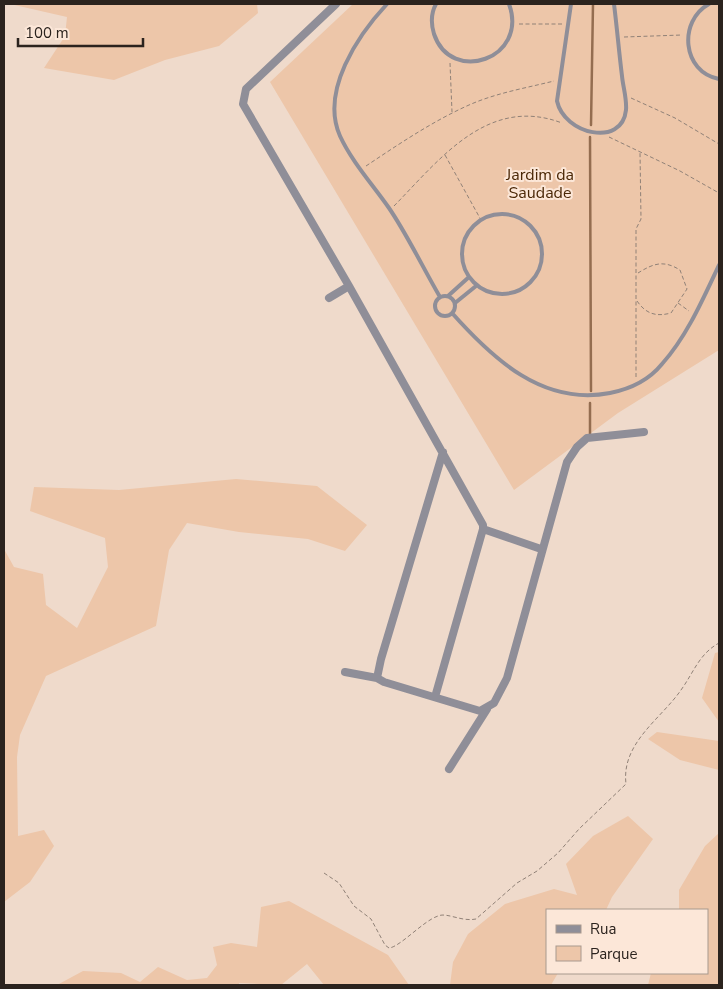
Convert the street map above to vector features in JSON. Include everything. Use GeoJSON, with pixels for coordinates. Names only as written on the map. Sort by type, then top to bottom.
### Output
{"type":"FeatureCollection","features":[{"type":"Feature","properties":{"kind":"street"},"geometry":{"type":"LineString","coordinates":[[336,4],[246,89],[242,104],[349,286],[480,518],[484,530],[436,697]]}},
{"type":"Feature","properties":{"kind":"street"},"geometry":{"type":"LineString","coordinates":[[329,298],[349,286]]}},
{"type":"Feature","properties":{"kind":"street"},"geometry":{"type":"LineString","coordinates":[[449,769],[487,708],[498,696],[507,678],[541,549],[567,462],[577,447],[587,438],[644,432]]}},
{"type":"Feature","properties":{"kind":"street"},"geometry":{"type":"LineString","coordinates":[[377,678],[443,452]]}},
{"type":"Feature","properties":{"kind":"street"},"geometry":{"type":"LineString","coordinates":[[484,530],[541,549]]}},
{"type":"Feature","properties":{"kind":"street"},"geometry":{"type":"LineString","coordinates":[[345,672],[377,678],[384,682],[473,710],[487,708]]}},
{"type":"Feature","properties":{"kind":"lane"},"geometry":{"type":"LineString","coordinates":[[387,4],[352,51],[342,68],[338,83],[336,111],[339,134],[390,210],[440,297]]}},
{"type":"Feature","properties":{"kind":"lane"},"geometry":{"type":"LineString","coordinates":[[436,4],[432,18],[432,28],[436,39],[450,55],[470,62],[490,57],[506,43],[513,24],[509,4]]}},
{"type":"Feature","properties":{"kind":"lane"},"geometry":{"type":"LineString","coordinates":[[571,4],[557,101],[562,115],[568,122],[584,130],[602,133],[613,130],[622,120],[626,110],[614,4]]}},
{"type":"Feature","properties":{"kind":"lane"},"geometry":{"type":"LineString","coordinates":[[709,4],[695,15],[687,35],[688,46],[697,66],[705,73],[719,79]]}},
{"type":"Feature","properties":{"kind":"lane"},"geometry":{"type":"LineString","coordinates":[[502,214],[523,219],[538,235],[543,256],[536,277],[519,291],[497,294],[476,286],[469,277],[463,262],[462,246],[472,227],[480,220],[502,214]]}},
{"type":"Feature","properties":{"kind":"lane"},"geometry":{"type":"LineString","coordinates":[[452,313],[473,336],[511,370],[544,388],[562,393],[595,395],[622,390],[636,385],[662,365],[695,315],[719,266]]}},
{"type":"Feature","properties":{"kind":"lane"},"geometry":{"type":"LineString","coordinates":[[452,313],[444,316],[437,312],[435,304],[440,297],[448,296],[469,277]]}},
{"type":"Feature","properties":{"kind":"lane"},"geometry":{"type":"LineString","coordinates":[[452,313],[455,303],[476,286]]}},
{"type":"Feature","properties":{"kind":"lane"},"geometry":{"type":"LineString","coordinates":[[448,296],[455,303]]}},
{"type":"Feature","properties":{"kind":"path"},"geometry":{"type":"LineString","coordinates":[[513,24],[568,24]]}},
{"type":"Feature","properties":{"kind":"path"},"geometry":{"type":"LineString","coordinates":[[618,37],[687,35]]}},
{"type":"Feature","properties":{"kind":"path"},"geometry":{"type":"LineString","coordinates":[[450,55],[452,113]]}},
{"type":"Feature","properties":{"kind":"path"},"geometry":{"type":"LineString","coordinates":[[362,170],[452,113],[495,95],[560,80]]}},
{"type":"Feature","properties":{"kind":"path"},"geometry":{"type":"LineString","coordinates":[[624,95],[674,118],[719,144]]}},
{"type":"Feature","properties":{"kind":"path"},"geometry":{"type":"LineString","coordinates":[[390,210],[445,155],[473,132],[498,121],[531,117],[542,117],[562,123],[568,122]]}},
{"type":"Feature","properties":{"kind":"path"},"geometry":{"type":"LineString","coordinates":[[602,133],[680,171],[719,193]]}},
{"type":"Feature","properties":{"kind":"path"},"geometry":{"type":"LineString","coordinates":[[636,385],[636,229],[641,219],[640,152]]}},
{"type":"Feature","properties":{"kind":"path"},"geometry":{"type":"LineString","coordinates":[[445,155],[480,220]]}},
{"type":"Feature","properties":{"kind":"path"},"geometry":{"type":"LineString","coordinates":[[637,273],[652,264],[670,264],[680,270],[687,289],[671,313],[652,314],[642,307],[637,300]]}},
{"type":"Feature","properties":{"kind":"path"},"geometry":{"type":"LineString","coordinates":[[678,303],[695,315]]}},
{"type":"Feature","properties":{"kind":"path"},"geometry":{"type":"LineString","coordinates":[[324,873],[344,887],[351,903],[370,919],[385,945],[389,948],[398,945],[406,936],[436,916],[443,914],[467,921],[476,918],[517,883],[537,871],[558,853],[579,829],[626,784],[626,767],[638,739],[682,690],[703,655],[719,643]]}},
{"type":"Feature","properties":{"kind":"green space"},"geometry":{"type":"Polygon","coordinates":[[[10,4],[257,4],[258,13],[219,46],[165,60],[114,80],[44,68],[65,36],[67,17],[10,4]]]}},
{"type":"Feature","properties":{"kind":"green space","name":"Jardim da Saudade"},"geometry":{"type":"Polygon","coordinates":[[[353,4],[719,4],[719,350],[618,413],[514,490],[270,82],[353,4]]]}},
{"type":"Feature","properties":{"kind":"green space"},"geometry":{"type":"Polygon","coordinates":[[[236,479],[317,486],[367,525],[345,551],[308,539],[239,532],[187,523],[169,550],[156,626],[46,676],[20,735],[17,757],[18,836],[44,830],[54,846],[30,882],[4,902],[4,549],[14,567],[43,574],[46,605],[77,628],[108,567],[105,538],[30,511],[34,487],[119,490],[236,479]]]}},
{"type":"Feature","properties":{"kind":"green space"},"geometry":{"type":"Polygon","coordinates":[[[719,652],[719,722],[702,698],[715,653],[719,652]]]}},
{"type":"Feature","properties":{"kind":"green space"},"geometry":{"type":"Polygon","coordinates":[[[657,732],[719,741],[719,770],[680,760],[648,739],[657,732]]]}},
{"type":"Feature","properties":{"kind":"green space"},"geometry":{"type":"Polygon","coordinates":[[[628,816],[653,839],[612,897],[606,909],[546,909],[546,974],[557,974],[551,985],[450,985],[453,962],[468,934],[505,904],[554,889],[577,895],[566,864],[593,836],[628,816]]]}},
{"type":"Feature","properties":{"kind":"green space"},"geometry":{"type":"Polygon","coordinates":[[[719,833],[719,985],[648,985],[651,974],[708,974],[708,909],[679,909],[679,890],[705,846],[719,833]]]}},
{"type":"Feature","properties":{"kind":"green space"},"geometry":{"type":"Polygon","coordinates":[[[289,901],[388,955],[409,985],[324,985],[307,964],[281,985],[239,983],[239,985],[57,985],[83,971],[121,973],[140,982],[158,967],[187,980],[207,978],[217,965],[213,947],[231,943],[257,947],[261,907],[289,901]]]}},
{"type":"Feature","properties":{"kind":"waterway"},"geometry":{"type":"LineString","coordinates":[[591,125],[593,4]]}},
{"type":"Feature","properties":{"kind":"waterway"},"geometry":{"type":"LineString","coordinates":[[590,137],[591,391]]}},
{"type":"Feature","properties":{"kind":"waterway"},"geometry":{"type":"LineString","coordinates":[[590,403],[590,434]]}}]}
